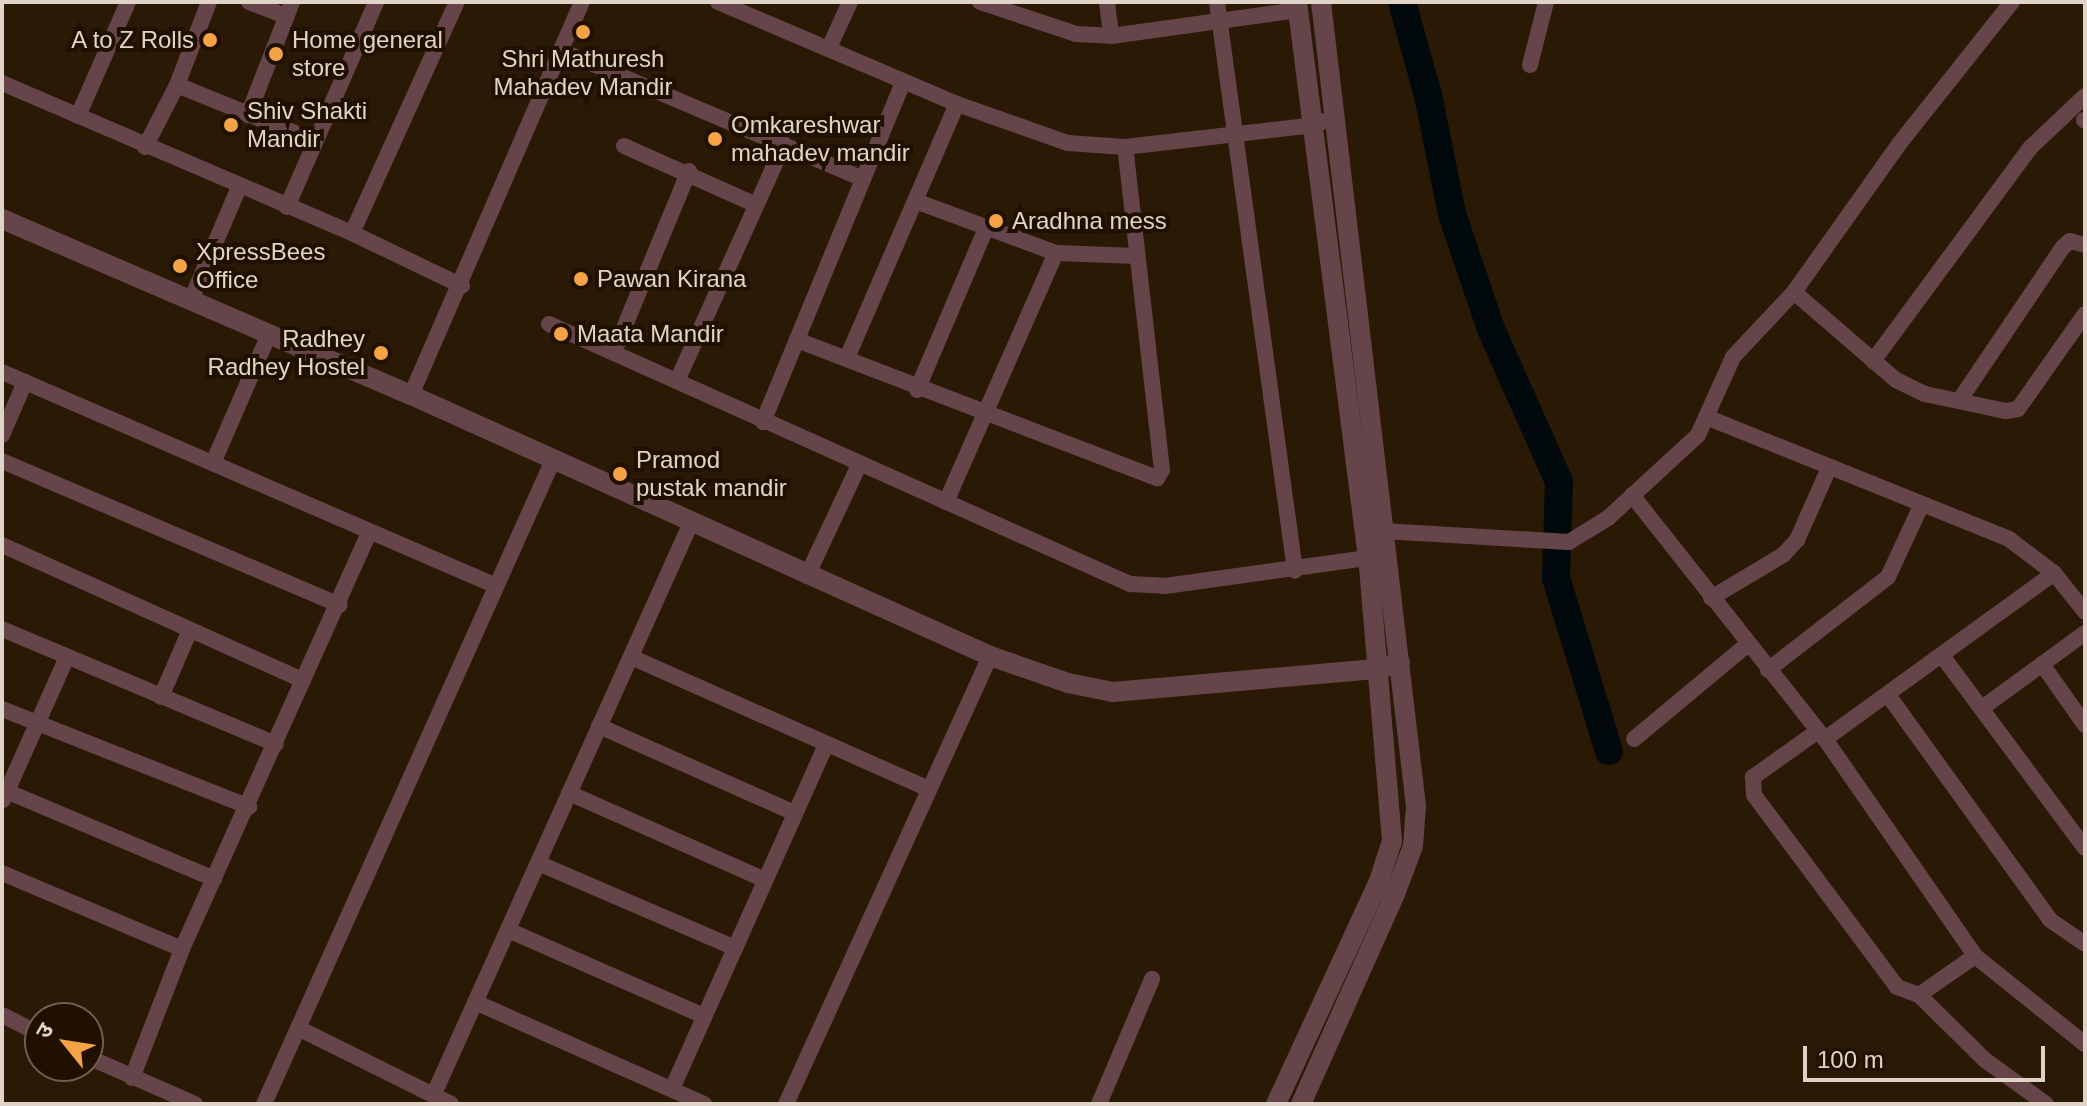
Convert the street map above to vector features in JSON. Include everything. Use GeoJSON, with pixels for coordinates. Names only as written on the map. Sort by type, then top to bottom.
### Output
{"type":"FeatureCollection","features":[{"type":"Feature","properties":{"kind":"street"},"geometry":{"type":"LineString","coordinates":[[78,116],[128,2]]}},
{"type":"Feature","properties":{"kind":"street"},"geometry":{"type":"LineString","coordinates":[[145,147],[177,85],[209,2]]}},
{"type":"Feature","properties":{"kind":"street"},"geometry":{"type":"LineString","coordinates":[[248,115],[289,9],[249,2]]}},
{"type":"Feature","properties":{"kind":"street"},"geometry":{"type":"LineString","coordinates":[[287,207],[376,2]]}},
{"type":"Feature","properties":{"kind":"street"},"geometry":{"type":"LineString","coordinates":[[352,233],[457,2]]}},
{"type":"Feature","properties":{"kind":"street"},"geometry":{"type":"LineString","coordinates":[[411,395],[462,286],[582,2]]}},
{"type":"Feature","properties":{"kind":"street"},"geometry":{"type":"LineString","coordinates":[[718,2],[744,7],[957,104],[1068,143],[1125,147],[1314,125],[1335,117]]}},
{"type":"Feature","properties":{"kind":"street"},"geometry":{"type":"LineString","coordinates":[[829,48],[850,2]]}},
{"type":"Feature","properties":{"kind":"street"},"geometry":{"type":"LineString","coordinates":[[980,2],[1076,34],[1111,36],[1298,6],[1368,558],[1392,841],[1379,881],[1276,1104]]}},
{"type":"Feature","properties":{"kind":"street"},"geometry":{"type":"LineString","coordinates":[[1107,2],[1111,36]]}},
{"type":"Feature","properties":{"kind":"street"},"geometry":{"type":"LineString","coordinates":[[1217,2],[1295,571]]}},
{"type":"Feature","properties":{"kind":"street"},"geometry":{"type":"LineString","coordinates":[[1301,1104],[1413,846],[1416,806],[1321,2]]}},
{"type":"Feature","properties":{"kind":"street"},"geometry":{"type":"LineString","coordinates":[[1530,65],[1546,2]]}},
{"type":"Feature","properties":{"kind":"street"},"geometry":{"type":"LineString","coordinates":[[1383,531],[1569,542],[1632,495],[1698,435],[1733,357],[1769,314],[1794,292],[1899,144],[2012,2]]}},
{"type":"Feature","properties":{"kind":"street"},"geometry":{"type":"LineString","coordinates":[[562,51],[863,179]]}},
{"type":"Feature","properties":{"kind":"street"},"geometry":{"type":"LineString","coordinates":[[763,422],[903,82]]}},
{"type":"Feature","properties":{"kind":"street"},"geometry":{"type":"LineString","coordinates":[[2,83],[145,147],[352,233],[462,286]]}},
{"type":"Feature","properties":{"kind":"street"},"geometry":{"type":"LineString","coordinates":[[177,85],[315,141]]}},
{"type":"Feature","properties":{"kind":"street"},"geometry":{"type":"LineString","coordinates":[[1873,361],[2030,148],[2085,96]]}},
{"type":"Feature","properties":{"kind":"street"},"geometry":{"type":"LineString","coordinates":[[847,358],[918,202],[957,104]]}},
{"type":"Feature","properties":{"kind":"street"},"geometry":{"type":"LineString","coordinates":[[677,381],[754,204],[784,144]]}},
{"type":"Feature","properties":{"kind":"street"},"geometry":{"type":"LineString","coordinates":[[624,146],[689,171],[754,204]]}},
{"type":"Feature","properties":{"kind":"street"},"geometry":{"type":"LineString","coordinates":[[797,340],[847,358],[917,390],[1157,478],[1162,470],[1125,147]]}},
{"type":"Feature","properties":{"kind":"street"},"geometry":{"type":"LineString","coordinates":[[614,352],[689,171]]}},
{"type":"Feature","properties":{"kind":"street"},"geometry":{"type":"LineString","coordinates":[[191,300],[239,187]]}},
{"type":"Feature","properties":{"kind":"street"},"geometry":{"type":"LineString","coordinates":[[918,202],[1056,253],[1137,256]]}},
{"type":"Feature","properties":{"kind":"street"},"geometry":{"type":"LineString","coordinates":[[2,219],[411,395],[690,525],[990,656],[1090,690],[1113,692],[1378,669],[1400,662]]}},
{"type":"Feature","properties":{"kind":"street"},"geometry":{"type":"LineString","coordinates":[[917,390],[986,228]]}},
{"type":"Feature","properties":{"kind":"street"},"geometry":{"type":"LineString","coordinates":[[1959,401],[2063,247],[2070,241],[2085,245]]}},
{"type":"Feature","properties":{"kind":"street"},"geometry":{"type":"LineString","coordinates":[[946,502],[988,415],[1056,253]]}},
{"type":"Feature","properties":{"kind":"street"},"geometry":{"type":"LineString","coordinates":[[1794,292],[1873,361],[1925,394],[2018,409],[2084,317]]}},
{"type":"Feature","properties":{"kind":"street"},"geometry":{"type":"LineString","coordinates":[[549,324],[1130,584],[1165,586],[1295,571],[1368,558]]}},
{"type":"Feature","properties":{"kind":"street"},"geometry":{"type":"LineString","coordinates":[[213,463],[269,334]]}},
{"type":"Feature","properties":{"kind":"street"},"geometry":{"type":"LineString","coordinates":[[2,372],[213,463],[368,535],[494,585]]}},
{"type":"Feature","properties":{"kind":"street"},"geometry":{"type":"LineString","coordinates":[[2,435],[25,382]]}},
{"type":"Feature","properties":{"kind":"street"},"geometry":{"type":"LineString","coordinates":[[1706,417],[2009,539],[2054,573],[2085,612]]}},
{"type":"Feature","properties":{"kind":"street"},"geometry":{"type":"LineString","coordinates":[[264,1104],[494,585],[553,460]]}},
{"type":"Feature","properties":{"kind":"street"},"geometry":{"type":"LineString","coordinates":[[2,461],[340,605]]}},
{"type":"Feature","properties":{"kind":"street"},"geometry":{"type":"LineString","coordinates":[[807,576],[859,465]]}},
{"type":"Feature","properties":{"kind":"street"},"geometry":{"type":"LineString","coordinates":[[1711,598],[1783,555],[1797,540],[1829,468]]}},
{"type":"Feature","properties":{"kind":"street"},"geometry":{"type":"LineString","coordinates":[[1632,495],[1822,735],[1975,956],[2085,1044]]}},
{"type":"Feature","properties":{"kind":"street"},"geometry":{"type":"LineString","coordinates":[[1768,670],[1888,577],[1921,506]]}},
{"type":"Feature","properties":{"kind":"street"},"geometry":{"type":"LineString","coordinates":[[433,1096],[690,525]]}},
{"type":"Feature","properties":{"kind":"street"},"geometry":{"type":"LineString","coordinates":[[132,1078],[182,949],[340,605],[368,535]]}},
{"type":"Feature","properties":{"kind":"street"},"geometry":{"type":"LineString","coordinates":[[2,545],[303,680]]}},
{"type":"Feature","properties":{"kind":"street"},"geometry":{"type":"LineString","coordinates":[[2046,1104],[1985,1060],[1919,995],[1897,987],[1754,795],[1753,777],[1888,695],[2054,573]]}},
{"type":"Feature","properties":{"kind":"street"},"geometry":{"type":"LineString","coordinates":[[2,629],[66,659],[276,744]]}},
{"type":"Feature","properties":{"kind":"street"},"geometry":{"type":"LineString","coordinates":[[161,697],[190,630]]}},
{"type":"Feature","properties":{"kind":"street"},"geometry":{"type":"LineString","coordinates":[[1982,708],[2085,633]]}},
{"type":"Feature","properties":{"kind":"street"},"geometry":{"type":"LineString","coordinates":[[1634,739],[1748,644]]}},
{"type":"Feature","properties":{"kind":"street"},"geometry":{"type":"LineString","coordinates":[[786,1104],[990,656]]}},
{"type":"Feature","properties":{"kind":"street"},"geometry":{"type":"LineString","coordinates":[[631,657],[929,789]]}},
{"type":"Feature","properties":{"kind":"street"},"geometry":{"type":"LineString","coordinates":[[1943,657],[2085,848]]}},
{"type":"Feature","properties":{"kind":"street"},"geometry":{"type":"LineString","coordinates":[[66,659],[4,796],[214,879]]}},
{"type":"Feature","properties":{"kind":"street"},"geometry":{"type":"LineString","coordinates":[[2042,664],[2085,725]]}},
{"type":"Feature","properties":{"kind":"street"},"geometry":{"type":"LineString","coordinates":[[1888,695],[2050,920],[2085,944]]}},
{"type":"Feature","properties":{"kind":"street"},"geometry":{"type":"LineString","coordinates":[[2,709],[35,725],[249,807]]}},
{"type":"Feature","properties":{"kind":"street"},"geometry":{"type":"LineString","coordinates":[[599,726],[794,813]]}},
{"type":"Feature","properties":{"kind":"street"},"geometry":{"type":"LineString","coordinates":[[672,1089],[826,744]]}},
{"type":"Feature","properties":{"kind":"street"},"geometry":{"type":"LineString","coordinates":[[569,793],[765,880]]}},
{"type":"Feature","properties":{"kind":"street"},"geometry":{"type":"LineString","coordinates":[[538,863],[735,948]]}},
{"type":"Feature","properties":{"kind":"street"},"geometry":{"type":"LineString","coordinates":[[2,873],[182,949]]}},
{"type":"Feature","properties":{"kind":"street"},"geometry":{"type":"LineString","coordinates":[[508,930],[704,1016]]}},
{"type":"Feature","properties":{"kind":"street"},"geometry":{"type":"LineString","coordinates":[[1919,995],[1975,956]]}},
{"type":"Feature","properties":{"kind":"street"},"geometry":{"type":"LineString","coordinates":[[1099,1104],[1152,979]]}},
{"type":"Feature","properties":{"kind":"street"},"geometry":{"type":"LineString","coordinates":[[475,1002],[704,1104]]}},
{"type":"Feature","properties":{"kind":"street"},"geometry":{"type":"LineString","coordinates":[[2,1015],[24,1026]]}},
{"type":"Feature","properties":{"kind":"street"},"geometry":{"type":"LineString","coordinates":[[298,1028],[451,1104]]}},
{"type":"Feature","properties":{"kind":"street"},"geometry":{"type":"LineString","coordinates":[[104,1065],[168,1099],[195,1104]]}},
{"type":"Feature","properties":{"kind":"waterway"},"geometry":{"type":"LineString","coordinates":[[1402,2],[1428,95],[1452,214],[1491,329],[1559,482],[1556,578],[1609,751]]}},
{"type":"Feature","properties":{"kind":"place","name":"Shri Mathuresh Mahadev Mandir"},"geometry":{"type":"Point","coordinates":[583,32]}},
{"type":"Feature","properties":{"kind":"place","name":"A to Z Rolls"},"geometry":{"type":"Point","coordinates":[210,40]}},
{"type":"Feature","properties":{"kind":"place","name":"Home general store"},"geometry":{"type":"Point","coordinates":[276,54]}},
{"type":"Feature","properties":{"kind":"place","name":"Shiv Shakti Mandir"},"geometry":{"type":"Point","coordinates":[231,125]}},
{"type":"Feature","properties":{"kind":"place","name":"Omkareshwar mahadev mandir"},"geometry":{"type":"Point","coordinates":[715,139]}},
{"type":"Feature","properties":{"kind":"place","name":"Aradhna mess"},"geometry":{"type":"Point","coordinates":[996,221]}},
{"type":"Feature","properties":{"kind":"place","name":"XpressBees Office"},"geometry":{"type":"Point","coordinates":[180,266]}},
{"type":"Feature","properties":{"kind":"place","name":"Pawan Kirana"},"geometry":{"type":"Point","coordinates":[581,279]}},
{"type":"Feature","properties":{"kind":"place","name":"Maata Mandir"},"geometry":{"type":"Point","coordinates":[561,334]}},
{"type":"Feature","properties":{"kind":"place","name":"Radhey Radhey Hostel"},"geometry":{"type":"Point","coordinates":[381,353]}},
{"type":"Feature","properties":{"kind":"place","name":"Pramod pustak mandir"},"geometry":{"type":"Point","coordinates":[620,474]}}]}
